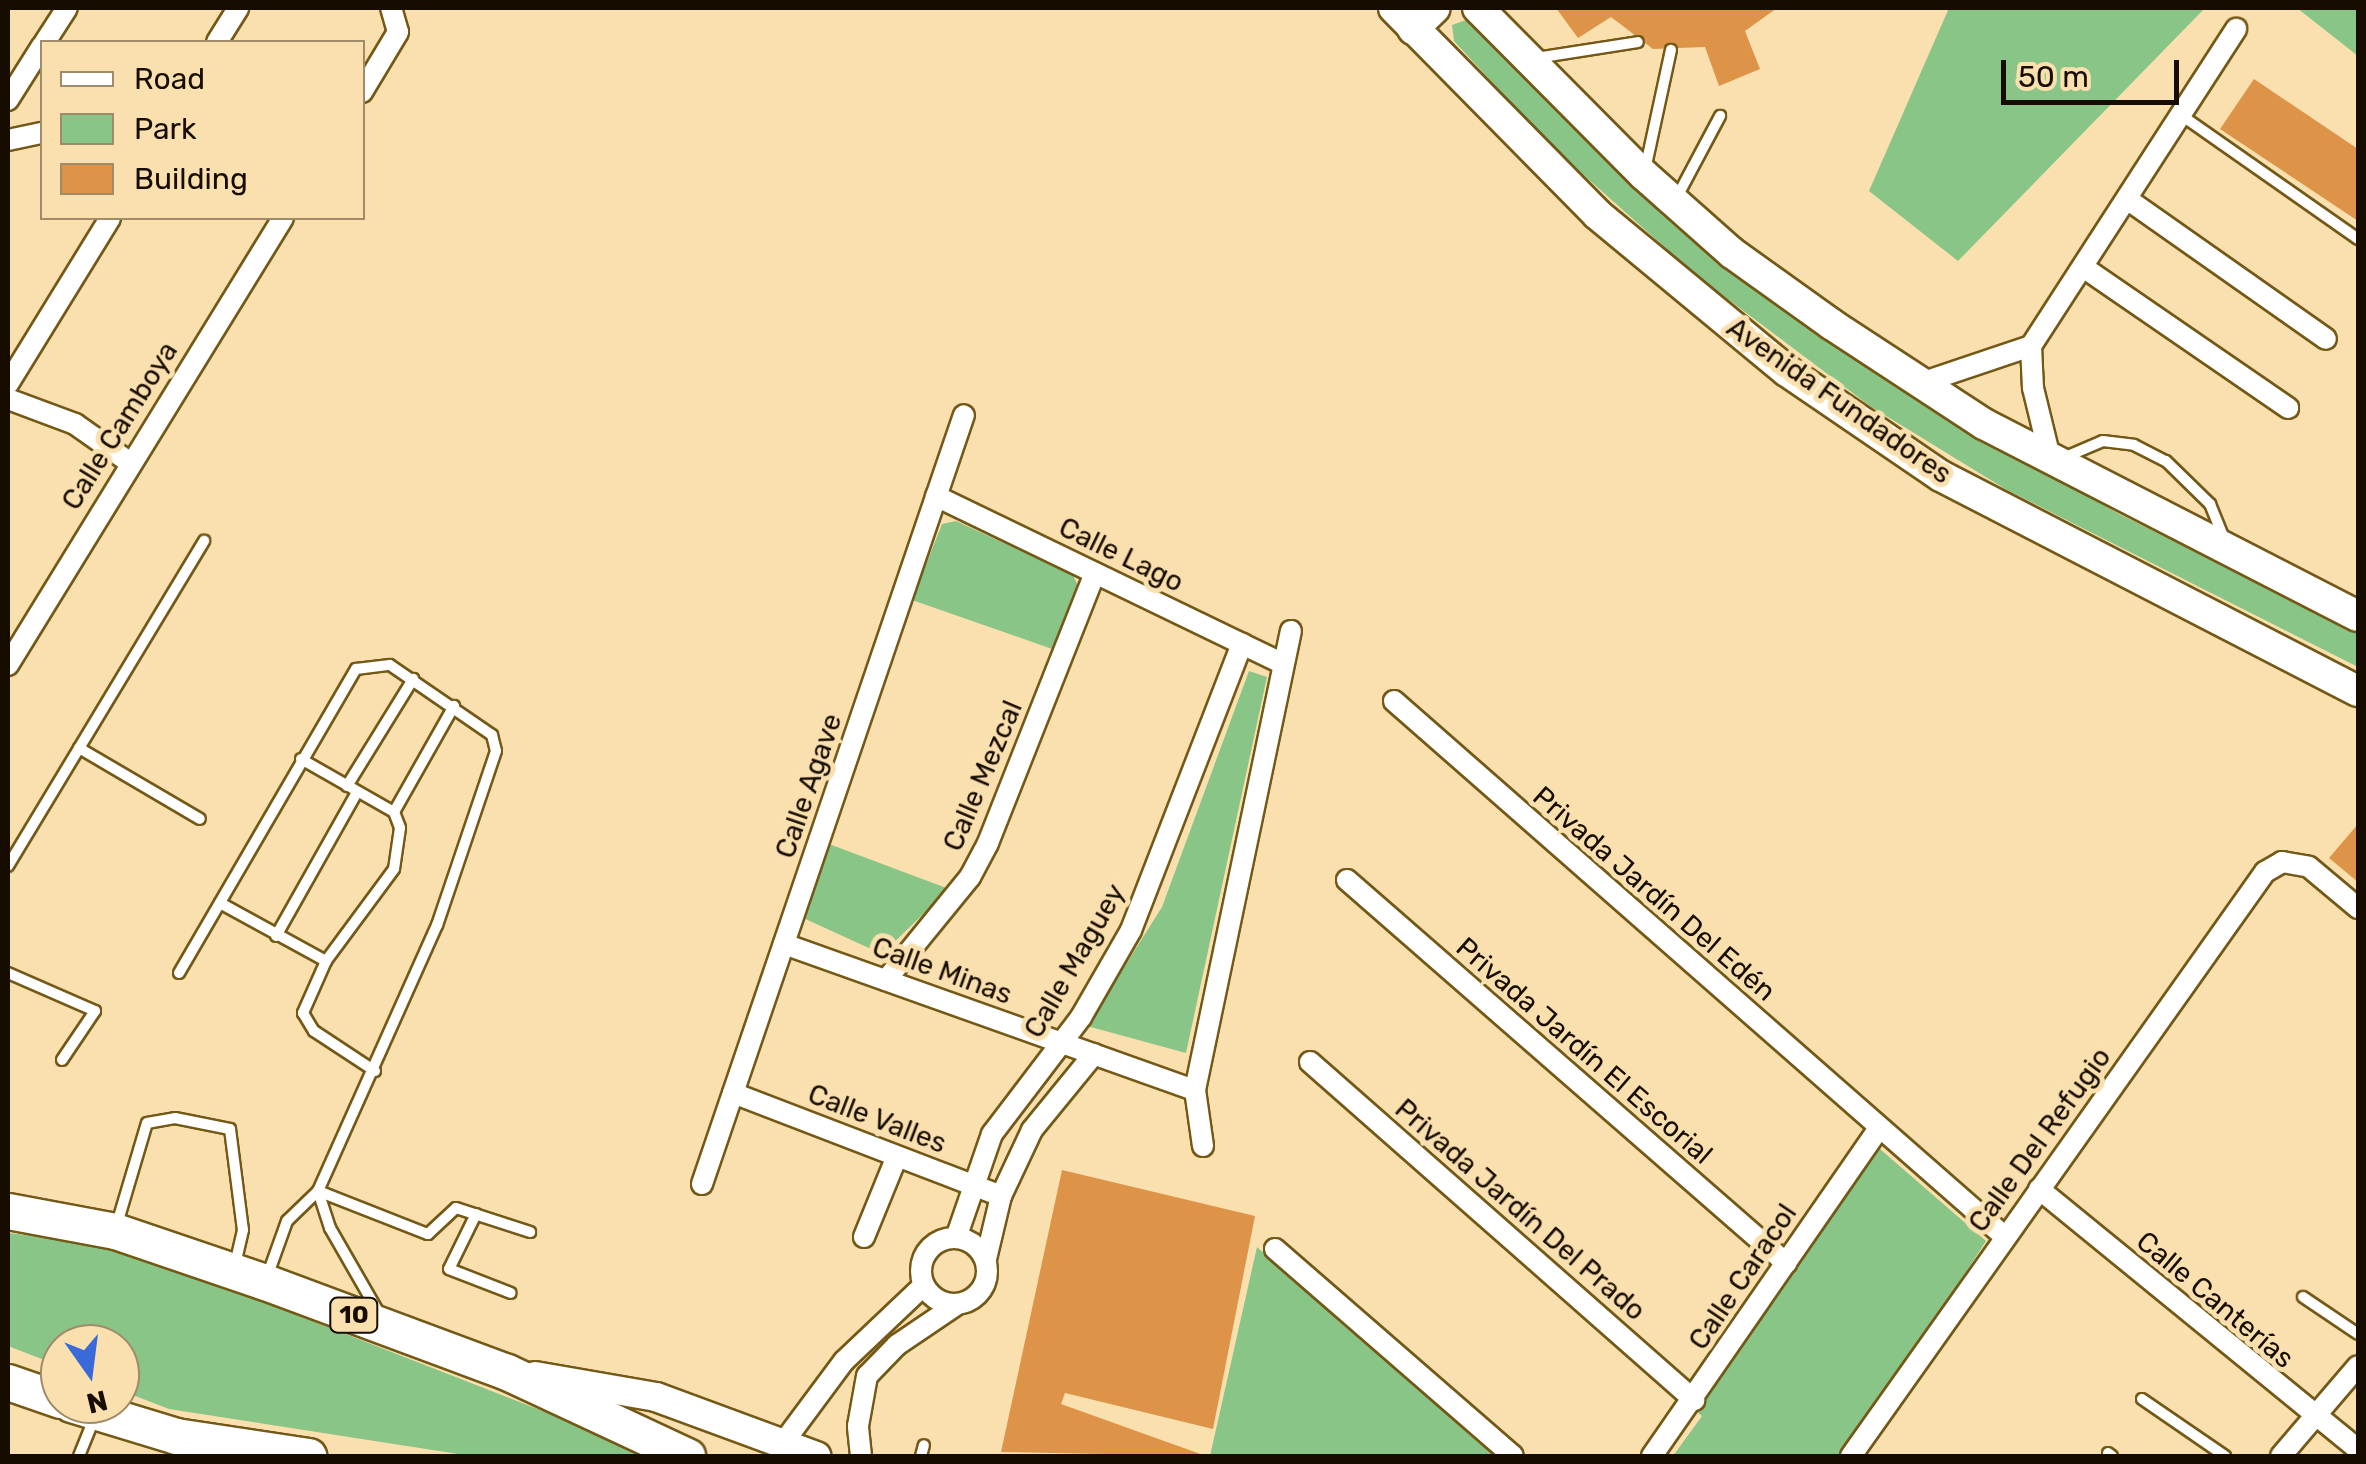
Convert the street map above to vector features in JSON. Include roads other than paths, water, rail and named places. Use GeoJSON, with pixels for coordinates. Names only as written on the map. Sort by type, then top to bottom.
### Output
{"type":"FeatureCollection","features":[{"type":"Feature","properties":{"kind":"highway","name":"10"},"geometry":{"type":"LineString","coordinates":[[8,1212],[115,1232],[249,1276],[507,1372],[687,1456]]}},
{"type":"Feature","properties":{"kind":"highway"},"geometry":{"type":"LineString","coordinates":[[8,1382],[40,1393]]}},
{"type":"Feature","properties":{"kind":"highway"},"geometry":{"type":"LineString","coordinates":[[135,1424],[176,1436],[309,1456]]}},
{"type":"Feature","properties":{"kind":"main road"},"geometry":{"type":"LineString","coordinates":[[1404,18],[1435,8]]}},
{"type":"Feature","properties":{"kind":"main road"},"geometry":{"type":"LineString","coordinates":[[1478,8],[1644,175],[1732,253],[1921,383],[2054,460],[2358,616]]}},
{"type":"Feature","properties":{"kind":"main road","name":"Avenida Fundadores"},"geometry":{"type":"LineString","coordinates":[[1404,18],[1597,214],[1787,371],[1941,476],[2358,691]]}},
{"type":"Feature","properties":{"kind":"street"},"geometry":{"type":"LineString","coordinates":[[47,40],[67,8]]}},
{"type":"Feature","properties":{"kind":"street"},"geometry":{"type":"LineString","coordinates":[[218,40],[238,8]]}},
{"type":"Feature","properties":{"kind":"street"},"geometry":{"type":"LineString","coordinates":[[365,87],[394,42],[395,14]]}},
{"type":"Feature","properties":{"kind":"street"},"geometry":{"type":"LineString","coordinates":[[2054,460],[2033,388],[2031,346],[2236,29]]}},
{"type":"Feature","properties":{"kind":"street"},"geometry":{"type":"LineString","coordinates":[[8,100],[40,50]]}},
{"type":"Feature","properties":{"kind":"street"},"geometry":{"type":"LineString","coordinates":[[8,140],[40,133]]}},
{"type":"Feature","properties":{"kind":"street"},"geometry":{"type":"LineString","coordinates":[[2127,199],[2326,340]]}},
{"type":"Feature","properties":{"kind":"street"},"geometry":{"type":"LineString","coordinates":[[8,384],[109,220]]}},
{"type":"Feature","properties":{"kind":"street","name":"Calle Camboya"},"geometry":{"type":"LineString","coordinates":[[8,666],[129,462],[282,220]]}},
{"type":"Feature","properties":{"kind":"street"},"geometry":{"type":"LineString","coordinates":[[2083,268],[2288,408]]}},
{"type":"Feature","properties":{"kind":"street"},"geometry":{"type":"LineString","coordinates":[[1921,383],[2031,346]]}},
{"type":"Feature","properties":{"kind":"street"},"geometry":{"type":"LineString","coordinates":[[8,399],[75,424],[129,462]]}},
{"type":"Feature","properties":{"kind":"street","name":"Calle Agave"},"geometry":{"type":"LineString","coordinates":[[702,1184],[964,415]]}},
{"type":"Feature","properties":{"kind":"street","name":"Calle Lago"},"geometry":{"type":"LineString","coordinates":[[936,496],[1282,664]]}},
{"type":"Feature","properties":{"kind":"street","name":"Calle Mezcal"},"geometry":{"type":"LineString","coordinates":[[886,980],[970,877],[988,843],[1095,573]]}},
{"type":"Feature","properties":{"kind":"street"},"geometry":{"type":"LineString","coordinates":[[1202,1146],[1195,1090],[1291,631]]}},
{"type":"Feature","properties":{"kind":"street","name":"Calle Maguey"},"geometry":{"type":"LineString","coordinates":[[956,1238],[970,1184],[992,1134],[1061,1042],[1131,930],[1242,644]]}},
{"type":"Feature","properties":{"kind":"street","name":"Privada Jardín Del Edén"},"geometry":{"type":"LineString","coordinates":[[1394,701],[2004,1236]]}},
{"type":"Feature","properties":{"kind":"street","name":"Calle Del Refugio"},"geometry":{"type":"LineString","coordinates":[[1851,1456],[2265,872],[2282,862],[2309,866],[2358,908]]}},
{"type":"Feature","properties":{"kind":"street","name":"Privada Jardín El Escorial"},"geometry":{"type":"LineString","coordinates":[[1347,880],[1786,1263]]}},
{"type":"Feature","properties":{"kind":"street","name":"Calle Minas"},"geometry":{"type":"LineString","coordinates":[[784,944],[1195,1090]]}},
{"type":"Feature","properties":{"kind":"street"},"geometry":{"type":"LineString","coordinates":[[861,1456],[858,1426],[866,1376],[897,1345],[981,1288],[1001,1196],[1052,1099],[1094,1054]]}},
{"type":"Feature","properties":{"kind":"street","name":"Privada Jardín Del Prado"},"geometry":{"type":"LineString","coordinates":[[1310,1062],[1694,1400]]}},
{"type":"Feature","properties":{"kind":"street","name":"Calle Valles"},"geometry":{"type":"LineString","coordinates":[[733,1094],[1001,1196]]}},
{"type":"Feature","properties":{"kind":"street","name":"Calle Caracol"},"geometry":{"type":"LineString","coordinates":[[1652,1456],[1879,1128]]}},
{"type":"Feature","properties":{"kind":"street"},"geometry":{"type":"LineString","coordinates":[[864,1237],[897,1156]]}},
{"type":"Feature","properties":{"kind":"street","name":"Calle Canterías"},"geometry":{"type":"LineString","coordinates":[[2039,1190],[2312,1417],[2358,1450]]}},
{"type":"Feature","properties":{"kind":"street"},"geometry":{"type":"LineString","coordinates":[[783,1443],[844,1361],[924,1286],[926,1252],[956,1238],[974,1244],[986,1259]]}},
{"type":"Feature","properties":{"kind":"street"},"geometry":{"type":"LineString","coordinates":[[1275,1249],[1513,1456]]}},
{"type":"Feature","properties":{"kind":"street"},"geometry":{"type":"LineString","coordinates":[[924,1286],[937,1300],[956,1304]]}},
{"type":"Feature","properties":{"kind":"street"},"geometry":{"type":"LineString","coordinates":[[844,1361],[866,1376]]}},
{"type":"Feature","properties":{"kind":"street"},"geometry":{"type":"LineString","coordinates":[[2281,1456],[2358,1366]]}},
{"type":"Feature","properties":{"kind":"street"},"geometry":{"type":"LineString","coordinates":[[507,1372],[656,1397],[816,1456]]}},
{"type":"Feature","properties":{"kind":"lane"},"geometry":{"type":"LineString","coordinates":[[1526,60],[1638,42]]}},
{"type":"Feature","properties":{"kind":"lane"},"geometry":{"type":"LineString","coordinates":[[1644,175],[1671,50]]}},
{"type":"Feature","properties":{"kind":"lane"},"geometry":{"type":"LineString","coordinates":[[2180,115],[2358,239]]}},
{"type":"Feature","properties":{"kind":"lane"},"geometry":{"type":"LineString","coordinates":[[1674,202],[1720,116]]}},
{"type":"Feature","properties":{"kind":"lane"},"geometry":{"type":"LineString","coordinates":[[2054,460],[2103,441],[2134,445],[2166,461],[2210,504],[2229,552]]}},
{"type":"Feature","properties":{"kind":"lane"},"geometry":{"type":"LineString","coordinates":[[8,866],[204,541]]}},
{"type":"Feature","properties":{"kind":"lane"},"geometry":{"type":"LineString","coordinates":[[179,973],[356,669],[390,664],[480,722],[496,751],[437,924],[375,1071],[318,1191],[286,1220],[249,1276]]}},
{"type":"Feature","properties":{"kind":"lane"},"geometry":{"type":"LineString","coordinates":[[276,936],[413,680]]}},
{"type":"Feature","properties":{"kind":"lane"},"geometry":{"type":"LineString","coordinates":[[375,1071],[306,1022],[306,999],[326,961],[394,869],[400,847],[394,812],[454,706]]}},
{"type":"Feature","properties":{"kind":"lane"},"geometry":{"type":"LineString","coordinates":[[79,748],[200,819]]}},
{"type":"Feature","properties":{"kind":"lane"},"geometry":{"type":"LineString","coordinates":[[302,759],[394,812]]}},
{"type":"Feature","properties":{"kind":"lane"},"geometry":{"type":"LineString","coordinates":[[220,903],[326,961]]}},
{"type":"Feature","properties":{"kind":"lane"},"geometry":{"type":"LineString","coordinates":[[8,973],[95,1011],[62,1060]]}},
{"type":"Feature","properties":{"kind":"lane"},"geometry":{"type":"LineString","coordinates":[[115,1232],[147,1123],[176,1118],[230,1129],[249,1276]]}},
{"type":"Feature","properties":{"kind":"lane"},"geometry":{"type":"LineString","coordinates":[[318,1191],[428,1234],[456,1208],[530,1232]]}},
{"type":"Feature","properties":{"kind":"lane"},"geometry":{"type":"LineString","coordinates":[[318,1191],[330,1228],[387,1327]]}},
{"type":"Feature","properties":{"kind":"lane"},"geometry":{"type":"LineString","coordinates":[[476,1214],[449,1269],[511,1294]]}},
{"type":"Feature","properties":{"kind":"lane"},"geometry":{"type":"LineString","coordinates":[[2303,1298],[2358,1334]]}},
{"type":"Feature","properties":{"kind":"lane"},"geometry":{"type":"LineString","coordinates":[[2142,1399],[2226,1456]]}},
{"type":"Feature","properties":{"kind":"lane"},"geometry":{"type":"LineString","coordinates":[[79,1456],[82,1424]]}}]}
